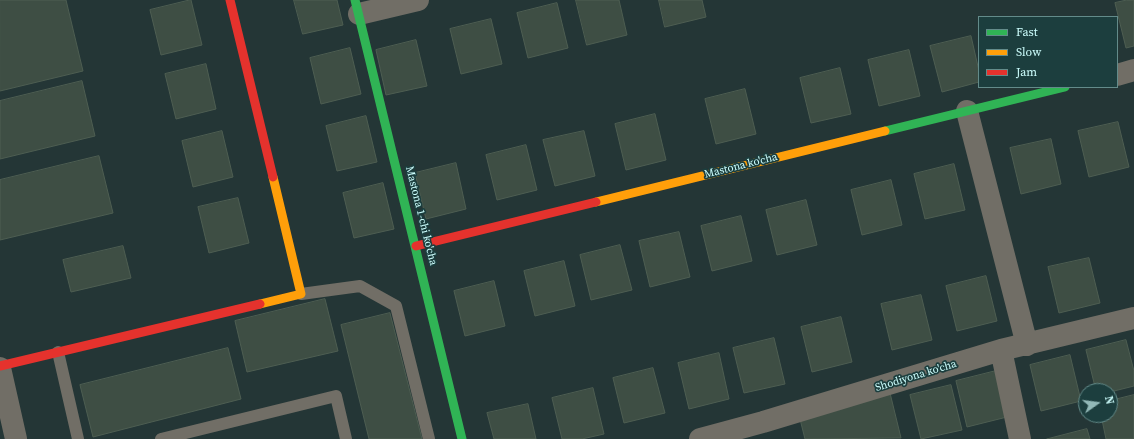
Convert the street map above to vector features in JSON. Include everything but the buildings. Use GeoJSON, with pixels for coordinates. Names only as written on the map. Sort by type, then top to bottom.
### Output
{"type":"FeatureCollection","features":[{"type":"Feature","properties":{"kind":"street"},"geometry":{"type":"LineString","coordinates":[[16,439],[0,367],[302,294],[230,0]]}},
{"type":"Feature","properties":{"kind":"street"},"geometry":{"type":"LineString","coordinates":[[357,7],[418,0]]}},
{"type":"Feature","properties":{"kind":"street","name":"Mastona 1-chi ko'cha"},"geometry":{"type":"LineString","coordinates":[[357,7],[462,439]]}},
{"type":"Feature","properties":{"kind":"street"},"geometry":{"type":"LineString","coordinates":[[1118,74],[1134,70]]}},
{"type":"Feature","properties":{"kind":"street","name":"Mastona ko'cha"},"geometry":{"type":"LineString","coordinates":[[416,246],[1061,88]]}},
{"type":"Feature","properties":{"kind":"street"},"geometry":{"type":"LineString","coordinates":[[967,111],[1028,345]]}},
{"type":"Feature","properties":{"kind":"street","name":"Shodiyona ko'cha"},"geometry":{"type":"LineString","coordinates":[[700,439],[765,431],[1001,350],[1028,345],[1134,318]]}},
{"type":"Feature","properties":{"kind":"street"},"geometry":{"type":"LineString","coordinates":[[1001,350],[1020,439]]}},
{"type":"Feature","properties":{"kind":"lane"},"geometry":{"type":"LineString","coordinates":[[302,294],[360,286],[396,306],[429,439]]}},
{"type":"Feature","properties":{"kind":"lane"},"geometry":{"type":"LineString","coordinates":[[58,352],[78,439]]}},
{"type":"Feature","properties":{"kind":"lane"},"geometry":{"type":"LineString","coordinates":[[161,439],[336,396],[346,439]]}},
{"type":"Feature","properties":{"kind":"traffic: fast"},"geometry":{"type":"LineString","coordinates":[[355,0],[462,439]]}},
{"type":"Feature","properties":{"kind":"traffic: fast"},"geometry":{"type":"LineString","coordinates":[[885,131],[1061,88]]}},
{"type":"Feature","properties":{"kind":"traffic: slow"},"geometry":{"type":"LineString","coordinates":[[596,202],[885,131]]}},
{"type":"Feature","properties":{"kind":"traffic: slow"},"geometry":{"type":"LineString","coordinates":[[260,304],[301,294],[273,177]]}},
{"type":"Feature","properties":{"kind":"traffic: jam"},"geometry":{"type":"LineString","coordinates":[[230,0],[273,177]]}},
{"type":"Feature","properties":{"kind":"traffic: jam"},"geometry":{"type":"LineString","coordinates":[[416,246],[596,202]]}},
{"type":"Feature","properties":{"kind":"traffic: jam"},"geometry":{"type":"LineString","coordinates":[[0,366],[260,304]]}}]}
